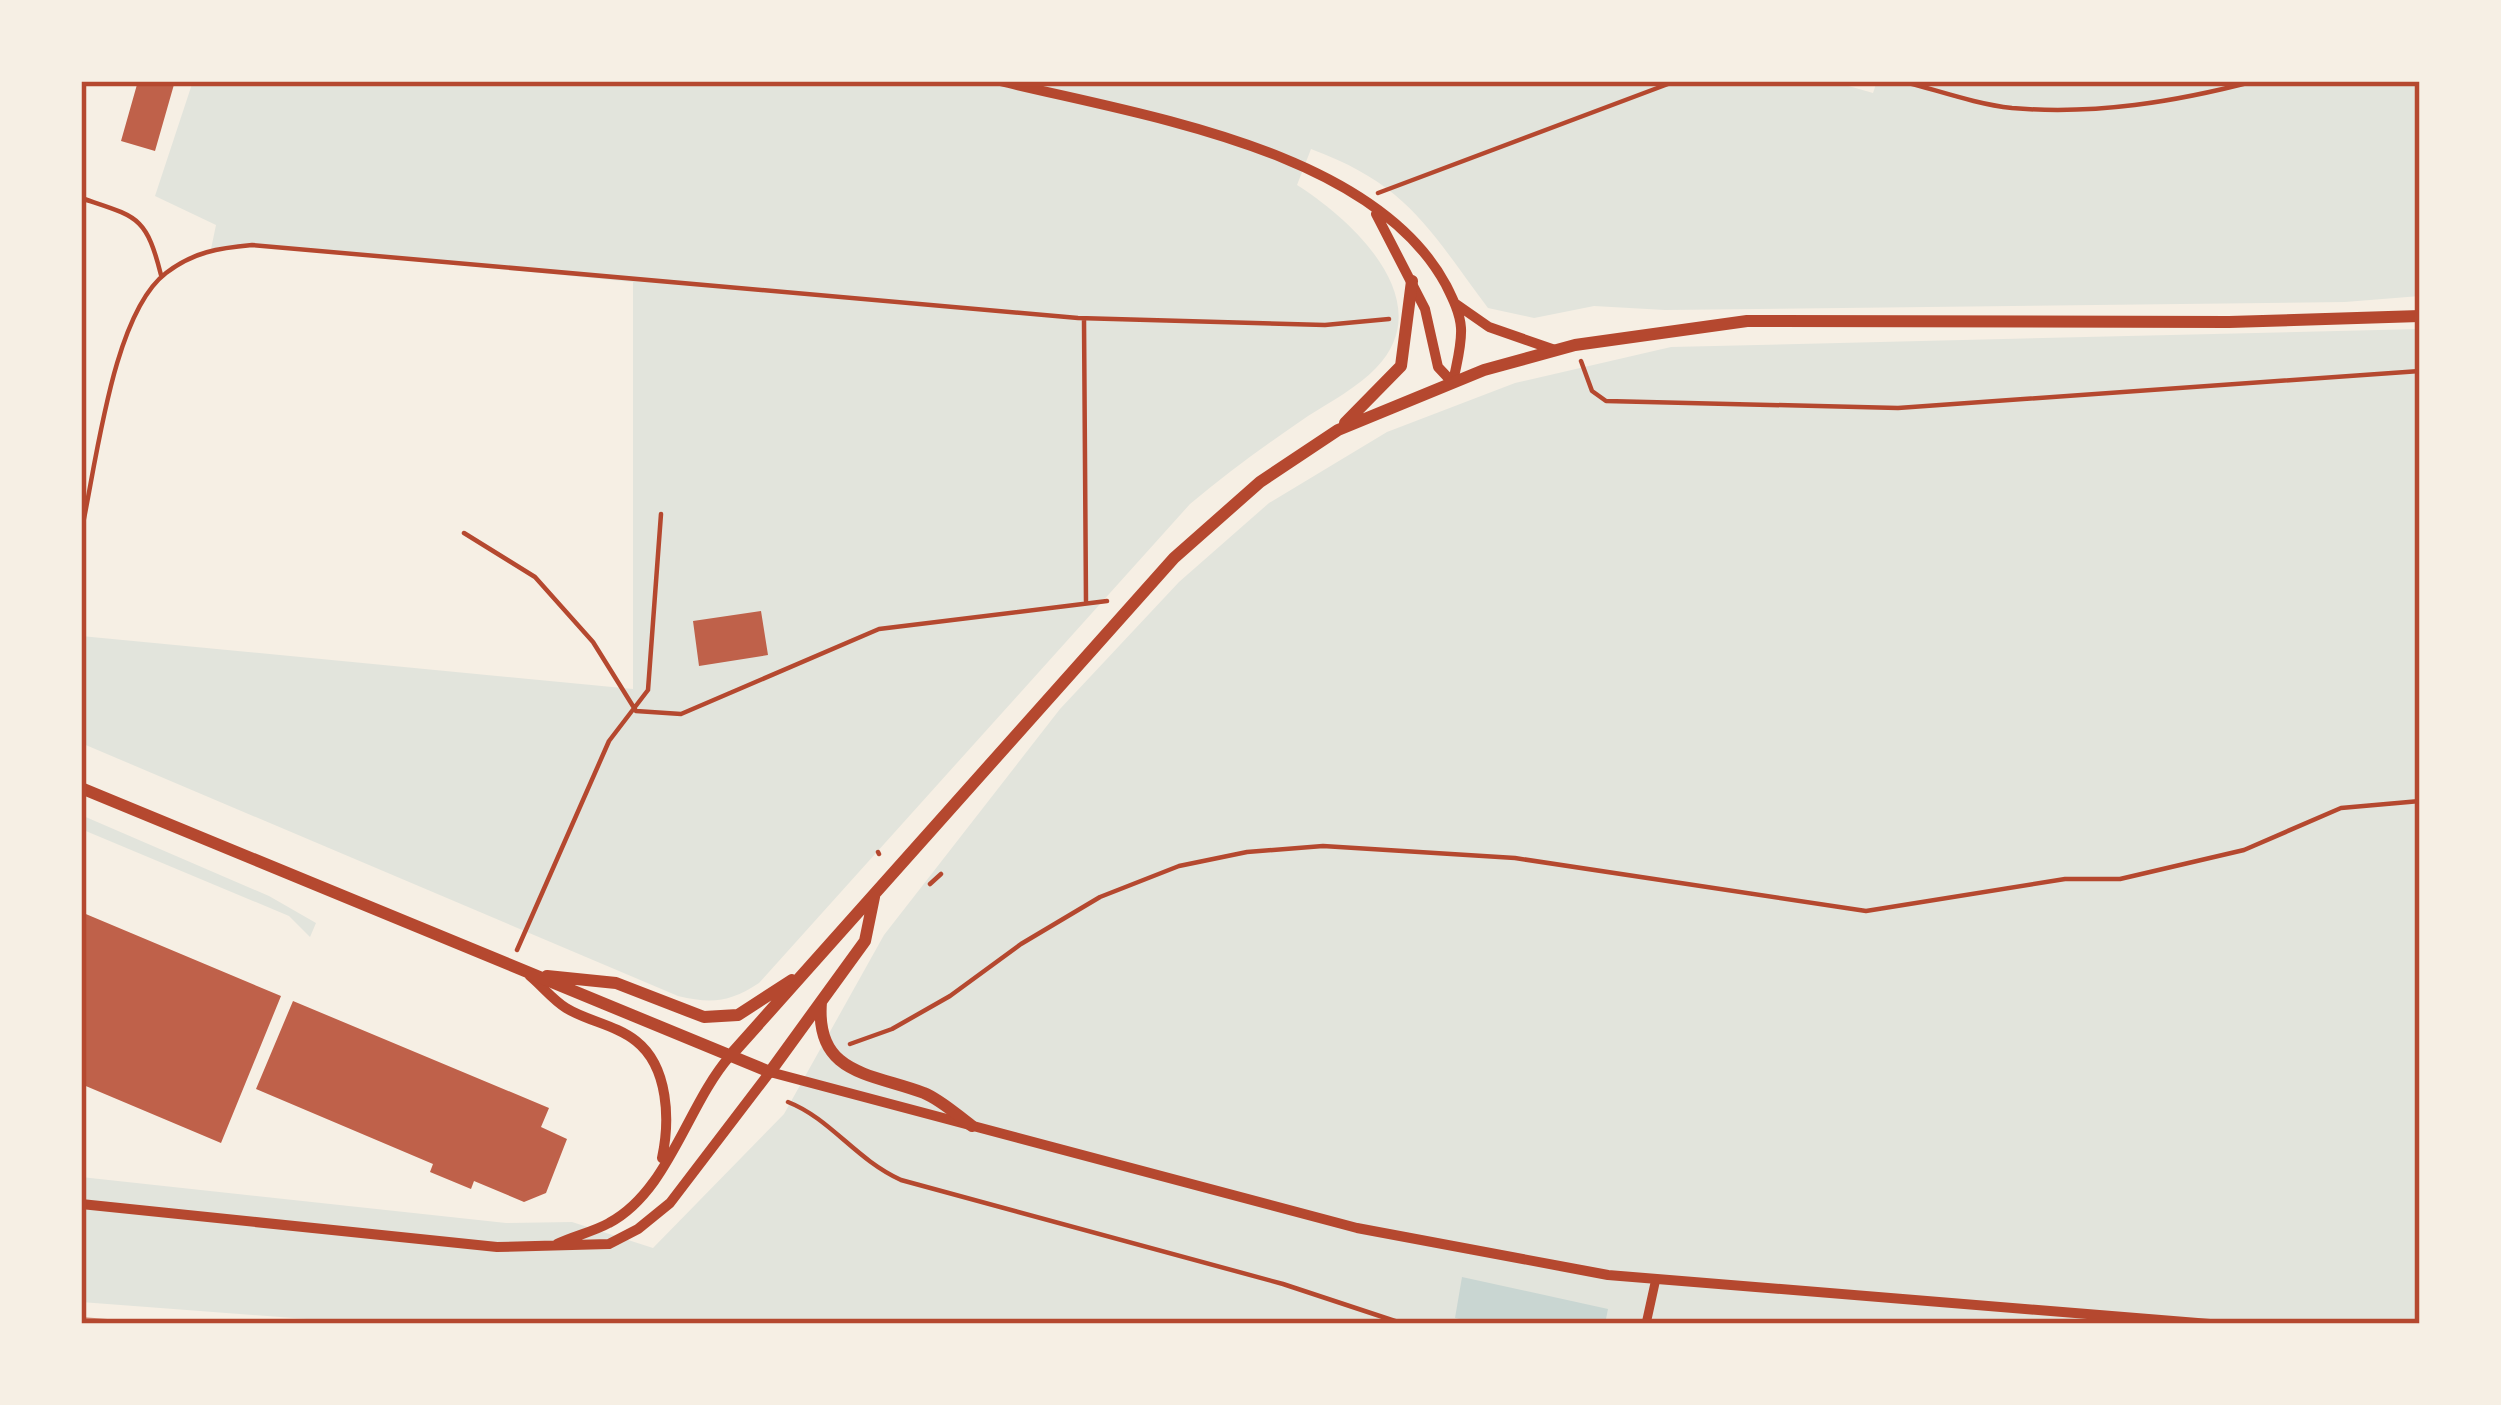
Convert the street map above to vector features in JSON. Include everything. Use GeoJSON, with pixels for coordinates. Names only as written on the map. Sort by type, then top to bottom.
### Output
{"type":"FeatureCollection","features":[{"type":"Feature","properties":{"kind":"main road"},"geometry":{"type":"LineString","coordinates":[[1338,430],[1401,366],[1412,281]]}},
{"type":"Feature","properties":{"kind":"main road"},"geometry":{"type":"LineString","coordinates":[[730,1056],[1174,558],[1260,482],[1338,430],[1453,383],[1555,350],[1747,321],[2229,322],[2420,316]]}},
{"type":"Feature","properties":{"kind":"main road"},"geometry":{"type":"LineString","coordinates":[[81,788],[770,1072],[865,941],[875,893]]}},
{"type":"Feature","properties":{"kind":"main road"},"geometry":{"type":"LineString","coordinates":[[528,974],[616,983],[704,1017],[738,1015],[803,973]]}},
{"type":"Feature","properties":{"kind":"main road"},"geometry":{"type":"LineString","coordinates":[[821,1001],[824,1039],[840,1063],[929,1095],[972,1126]]}},
{"type":"Feature","properties":{"kind":"street"},"geometry":{"type":"LineString","coordinates":[[1000,81],[1225,136],[1309,169],[1403,226],[1430,256],[1456,304],[1461,326],[1453,383]]}},
{"type":"Feature","properties":{"kind":"street"},"geometry":{"type":"LineString","coordinates":[[1374,211],[1425,309],[1432,352],[1453,383]]}},
{"type":"Feature","properties":{"kind":"street"},"geometry":{"type":"LineString","coordinates":[[1456,304],[1489,327],[1555,350]]}},
{"type":"Feature","properties":{"kind":"street"},"geometry":{"type":"LineString","coordinates":[[528,974],[565,1008],[638,1042],[657,1070],[669,1124],[660,1169]]}},
{"type":"Feature","properties":{"kind":"street"},"geometry":{"type":"LineString","coordinates":[[554,1246],[608,1224],[632,1207],[660,1169],[704,1086],[730,1056]]}},
{"type":"Feature","properties":{"kind":"street"},"geometry":{"type":"LineString","coordinates":[[81,1204],[496,1247],[609,1244],[638,1229],[670,1203],[770,1072],[1357,1228],[1655,1282],[2210,1324]]}},
{"type":"Feature","properties":{"kind":"street"},"geometry":{"type":"LineString","coordinates":[[1646,1324],[1655,1282]]}},
{"type":"Feature","properties":{"kind":"path"},"geometry":{"type":"LineString","coordinates":[[1378,193],[1676,81]]}},
{"type":"Feature","properties":{"kind":"path"},"geometry":{"type":"LineString","coordinates":[[1901,81],[2008,107],[2086,109],[2172,103],[2255,81]]}},
{"type":"Feature","properties":{"kind":"path"},"geometry":{"type":"LineString","coordinates":[[81,199],[137,217],[150,230],[161,275]]}},
{"type":"Feature","properties":{"kind":"path"},"geometry":{"type":"LineString","coordinates":[[81,533],[127,333],[142,300],[161,275],[211,249],[252,245],[1084,318],[1324,325],[1400,318]]}},
{"type":"Feature","properties":{"kind":"path"},"geometry":{"type":"LineString","coordinates":[[1084,318],[1086,602]]}},
{"type":"Feature","properties":{"kind":"path"},"geometry":{"type":"LineString","coordinates":[[1574,345],[1592,391],[1606,401],[1898,408],[2420,370]]}},
{"type":"Feature","properties":{"kind":"path"},"geometry":{"type":"LineString","coordinates":[[510,966],[608,741],[648,690],[661,514]]}},
{"type":"Feature","properties":{"kind":"path"},"geometry":{"type":"LineString","coordinates":[[464,533],[535,577],[593,642],[636,711]]}},
{"type":"Feature","properties":{"kind":"path"},"geometry":{"type":"LineString","coordinates":[[636,711],[682,714],[879,629],[1107,601]]}},
{"type":"Feature","properties":{"kind":"path"},"geometry":{"type":"LineString","coordinates":[[840,1048],[892,1029],[950,996],[1022,944],[1100,897],[1180,866],[1247,852],[1323,846],[1494,856],[1865,911],[2065,879],[2120,879],[2244,850],[2341,808],[2420,801]]}},
{"type":"Feature","properties":{"kind":"path"},"geometry":{"type":"LineString","coordinates":[[930,884],[941,874]]}},
{"type":"Feature","properties":{"kind":"path"},"geometry":{"type":"LineString","coordinates":[[788,1102],[814,1114],[873,1167],[902,1180],[1283,1284],[1404,1324]]}},
{"type":"Feature","properties":{"kind":"shaded area"},"geometry":{"type":"Polygon","coordinates":[[[193,81],[1831,81],[1873,93],[1877,81],[2420,81],[2420,296],[2345,302],[1665,310],[1594,306],[1534,318],[1488,308],[1431,232],[1394,194],[1311,149],[1297,185],[1363,240],[1394,290],[1399,316],[1393,342],[1376,368],[1190,504],[759,983],[730,998],[701,1000],[678,996],[81,743],[81,636],[633,689],[633,282],[252,245],[211,249],[216,225],[155,196],[193,81]]]}},
{"type":"Feature","properties":{"kind":"shaded area"},"geometry":{"type":"Polygon","coordinates":[[[2420,329],[2420,1324],[373,1324],[81,1302],[81,1177],[506,1223],[572,1222],[653,1248],[784,1114],[884,935],[1060,709],[1179,582],[1269,503],[1387,432],[1515,383],[1671,347],[2420,329]]]}},
{"type":"Feature","properties":{"kind":"shaded area"},"geometry":{"type":"Polygon","coordinates":[[[81,815],[269,896],[316,923],[310,937],[289,916],[81,829],[81,815]]]}},
{"type":"Feature","properties":{"kind":"shaded area"},"geometry":{"type":"Polygon","coordinates":[[[1462,1277],[1608,1309],[1605,1324],[1481,1324],[1455,1318],[1462,1277]]]}},
{"type":"Feature","properties":{"kind":"building"},"geometry":{"type":"Polygon","coordinates":[[[138,81],[175,81],[155,151],[121,141],[138,81]]]}},
{"type":"Feature","properties":{"kind":"building"},"geometry":{"type":"Polygon","coordinates":[[[761,611],[768,655],[699,666],[693,621],[761,611]]]}},
{"type":"Feature","properties":{"kind":"building"},"geometry":{"type":"Polygon","coordinates":[[[81,912],[281,996],[221,1143],[81,1084],[81,912]]]}},
{"type":"Feature","properties":{"kind":"building"},"geometry":{"type":"Polygon","coordinates":[[[293,1001],[549,1108],[541,1127],[567,1139],[546,1193],[524,1202],[474,1181],[471,1189],[430,1172],[433,1164],[256,1089],[293,1001]]]}},
{"type":"Feature","properties":{"kind":"railway"},"geometry":{"type":"LineString","coordinates":[[81,1320],[133,1324]]}}]}
